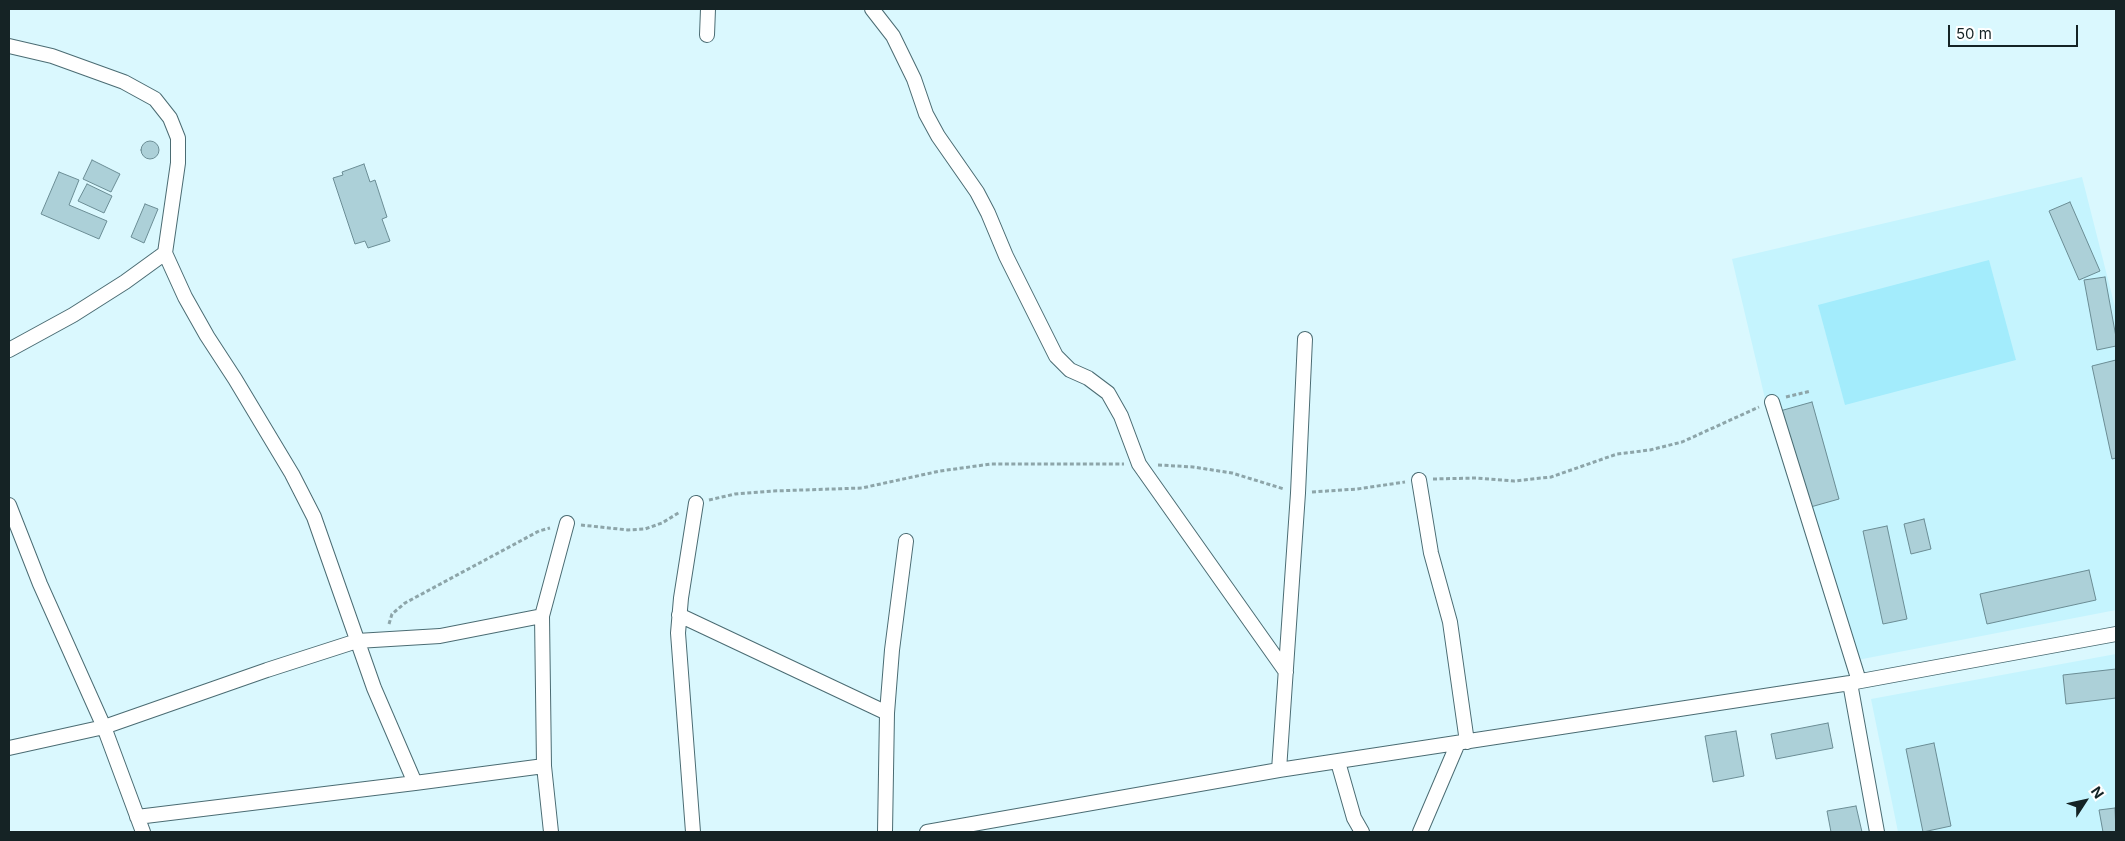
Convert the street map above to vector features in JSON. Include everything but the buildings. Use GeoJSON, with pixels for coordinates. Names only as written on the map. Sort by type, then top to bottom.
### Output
{"type":"FeatureCollection","features":[{"type":"Feature","properties":{"kind":"street"},"geometry":{"type":"LineString","coordinates":[[707,35],[708,9]]}},
{"type":"Feature","properties":{"kind":"street"},"geometry":{"type":"LineString","coordinates":[[872,9],[894,36],[914,79],[926,114],[938,136],[977,192],[1006,256],[1056,356],[1070,370],[1088,378],[1108,393],[1121,416],[1139,464],[1286,672]]}},
{"type":"Feature","properties":{"kind":"street"},"geometry":{"type":"LineString","coordinates":[[9,46],[52,56],[124,82],[154,99],[170,118],[178,138],[178,164],[165,252],[185,297],[292,474],[314,517],[374,688],[415,783]]}},
{"type":"Feature","properties":{"kind":"street"},"geometry":{"type":"LineString","coordinates":[[9,350],[125,282],[165,252]]}},
{"type":"Feature","properties":{"kind":"street"},"geometry":{"type":"LineString","coordinates":[[1279,770],[1298,493],[1305,339]]}},
{"type":"Feature","properties":{"kind":"street"},"geometry":{"type":"LineString","coordinates":[[1772,402],[1854,682],[1877,832]]}},
{"type":"Feature","properties":{"kind":"street"},"geometry":{"type":"LineString","coordinates":[[1419,480],[1431,553],[1450,622],[1462,742],[1420,832]]}},
{"type":"Feature","properties":{"kind":"street"},"geometry":{"type":"LineString","coordinates":[[693,832],[678,633],[696,503]]}},
{"type":"Feature","properties":{"kind":"street"},"geometry":{"type":"LineString","coordinates":[[9,505],[40,584],[104,727],[143,832]]}},
{"type":"Feature","properties":{"kind":"street"},"geometry":{"type":"LineString","coordinates":[[551,832],[544,766],[542,616],[568,523]]}},
{"type":"Feature","properties":{"kind":"street"},"geometry":{"type":"LineString","coordinates":[[885,832],[887,713],[892,650],[906,541]]}},
{"type":"Feature","properties":{"kind":"street"},"geometry":{"type":"LineString","coordinates":[[679,615],[887,713]]}},
{"type":"Feature","properties":{"kind":"street"},"geometry":{"type":"LineString","coordinates":[[9,748],[104,727],[267,670],[357,641],[440,636],[487,625],[542,616]]}},
{"type":"Feature","properties":{"kind":"street"},"geometry":{"type":"LineString","coordinates":[[931,832],[1279,770],[1854,682],[2116,634]]}},
{"type":"Feature","properties":{"kind":"street"},"geometry":{"type":"LineString","coordinates":[[1338,762],[1354,818],[1362,832]]}},
{"type":"Feature","properties":{"kind":"street"},"geometry":{"type":"LineString","coordinates":[[137,817],[544,766]]}},
{"type":"Feature","properties":{"kind":"path"},"geometry":{"type":"LineString","coordinates":[[383,639],[392,614],[405,603],[539,531],[568,523],[628,530],[645,529],[662,523],[696,503],[735,494],[862,488],[940,471],[991,464],[1139,464],[1193,467],[1232,473],[1298,493],[1357,489],[1419,480],[1476,478],[1514,481],[1551,477],[1617,454],[1650,450],[1682,442],[1747,411],[1811,391]]}},
{"type":"Feature","properties":{"kind":"shaded area"},"geometry":{"type":"Polygon","coordinates":[[[2082,177],[2116,311],[2116,610],[1847,662],[1771,424],[1732,259],[2082,177]]]}},
{"type":"Feature","properties":{"kind":"shaded area"},"geometry":{"type":"Polygon","coordinates":[[[1989,260],[2016,360],[1845,405],[1818,305],[1989,260]]]}},
{"type":"Feature","properties":{"kind":"shaded area"},"geometry":{"type":"Polygon","coordinates":[[[2116,654],[2116,832],[1898,832],[1871,699],[2116,654]]]}}]}
